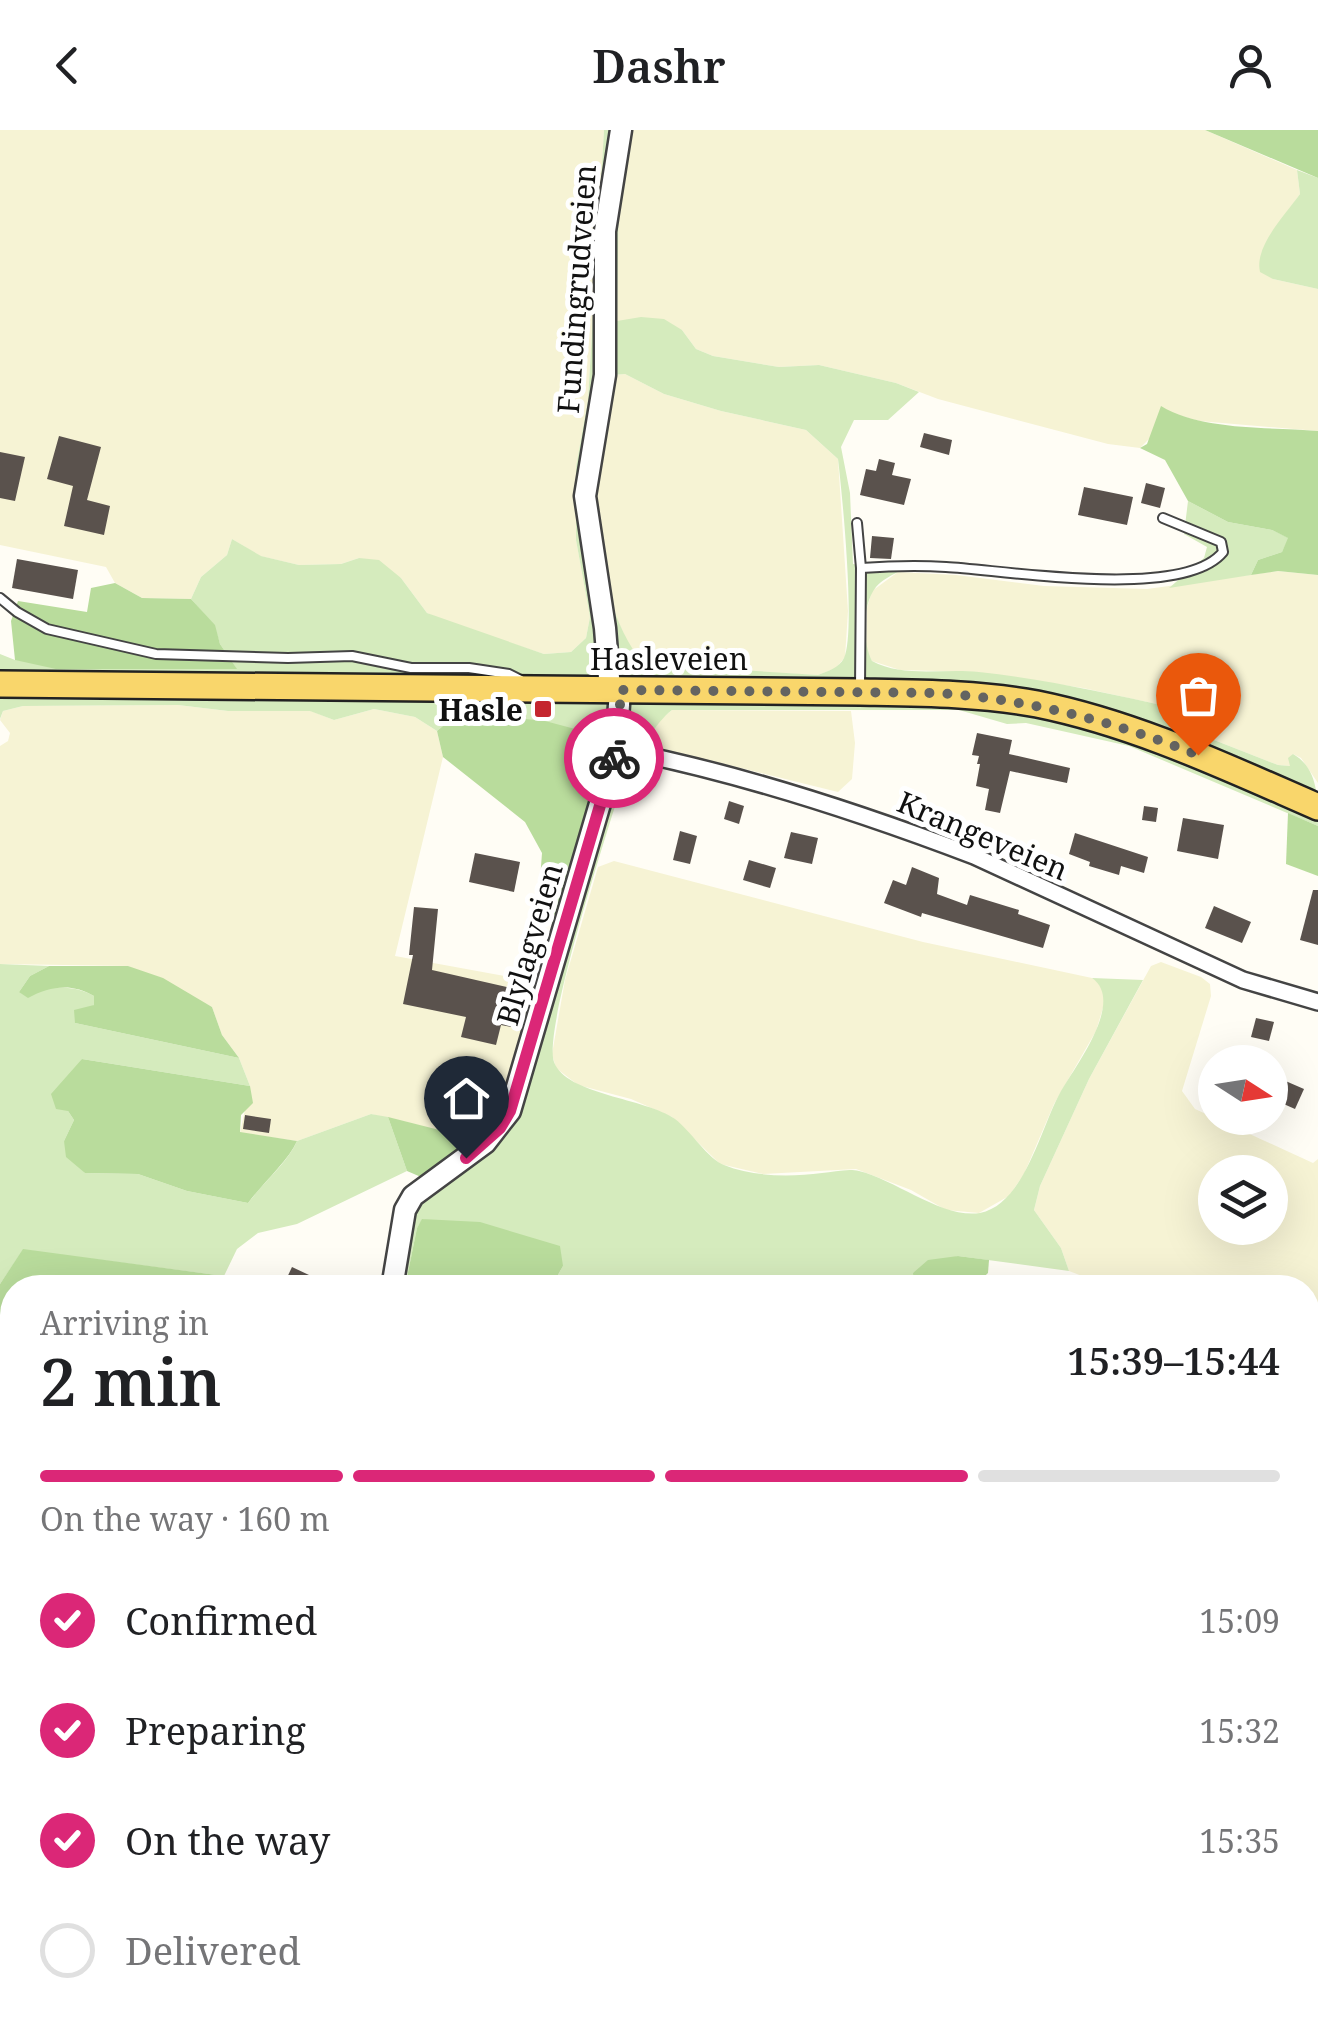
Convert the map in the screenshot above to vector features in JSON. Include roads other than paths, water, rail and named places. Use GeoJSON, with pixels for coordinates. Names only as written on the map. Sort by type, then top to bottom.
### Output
{"type":"FeatureCollection","features":[{"type":"Feature","properties":{"kind":"main road","name":"Hasleveien"},"geometry":{"type":"LineString","coordinates":[[0,684],[860,692],[986,697],[1082,714],[1150,736],[1318,808]]}},
{"type":"Feature","properties":{"kind":"street","name":"Fundingrudveien"},"geometry":{"type":"LineString","coordinates":[[615,690],[585,496],[604,375],[606,232],[621,130]]}},
{"type":"Feature","properties":{"kind":"street","name":"Blylagveien"},"geometry":{"type":"LineString","coordinates":[[394,1275],[405,1210],[413,1196],[485,1143],[510,1111],[616,749],[615,690]]}},
{"type":"Feature","properties":{"kind":"street","name":"Krangeveien"},"geometry":{"type":"LineString","coordinates":[[616,749],[832,806],[932,840],[1243,980],[1318,1002]]}},
{"type":"Feature","properties":{"kind":"lane"},"geometry":{"type":"LineString","coordinates":[[862,568],[946,567],[1054,577],[1136,579],[1193,568],[1212,562],[1222,552],[1221,542],[1162,518]]}},
{"type":"Feature","properties":{"kind":"lane"},"geometry":{"type":"LineString","coordinates":[[857,523],[862,568],[860,692]]}},
{"type":"Feature","properties":{"kind":"lane"},"geometry":{"type":"LineString","coordinates":[[0,598],[47,629],[156,654],[352,656],[411,668],[469,668],[509,674],[538,690]]}},
{"type":"Feature","properties":{"kind":"place","name":"Hasle"},"geometry":{"type":"Point","coordinates":[543,709]}}]}
